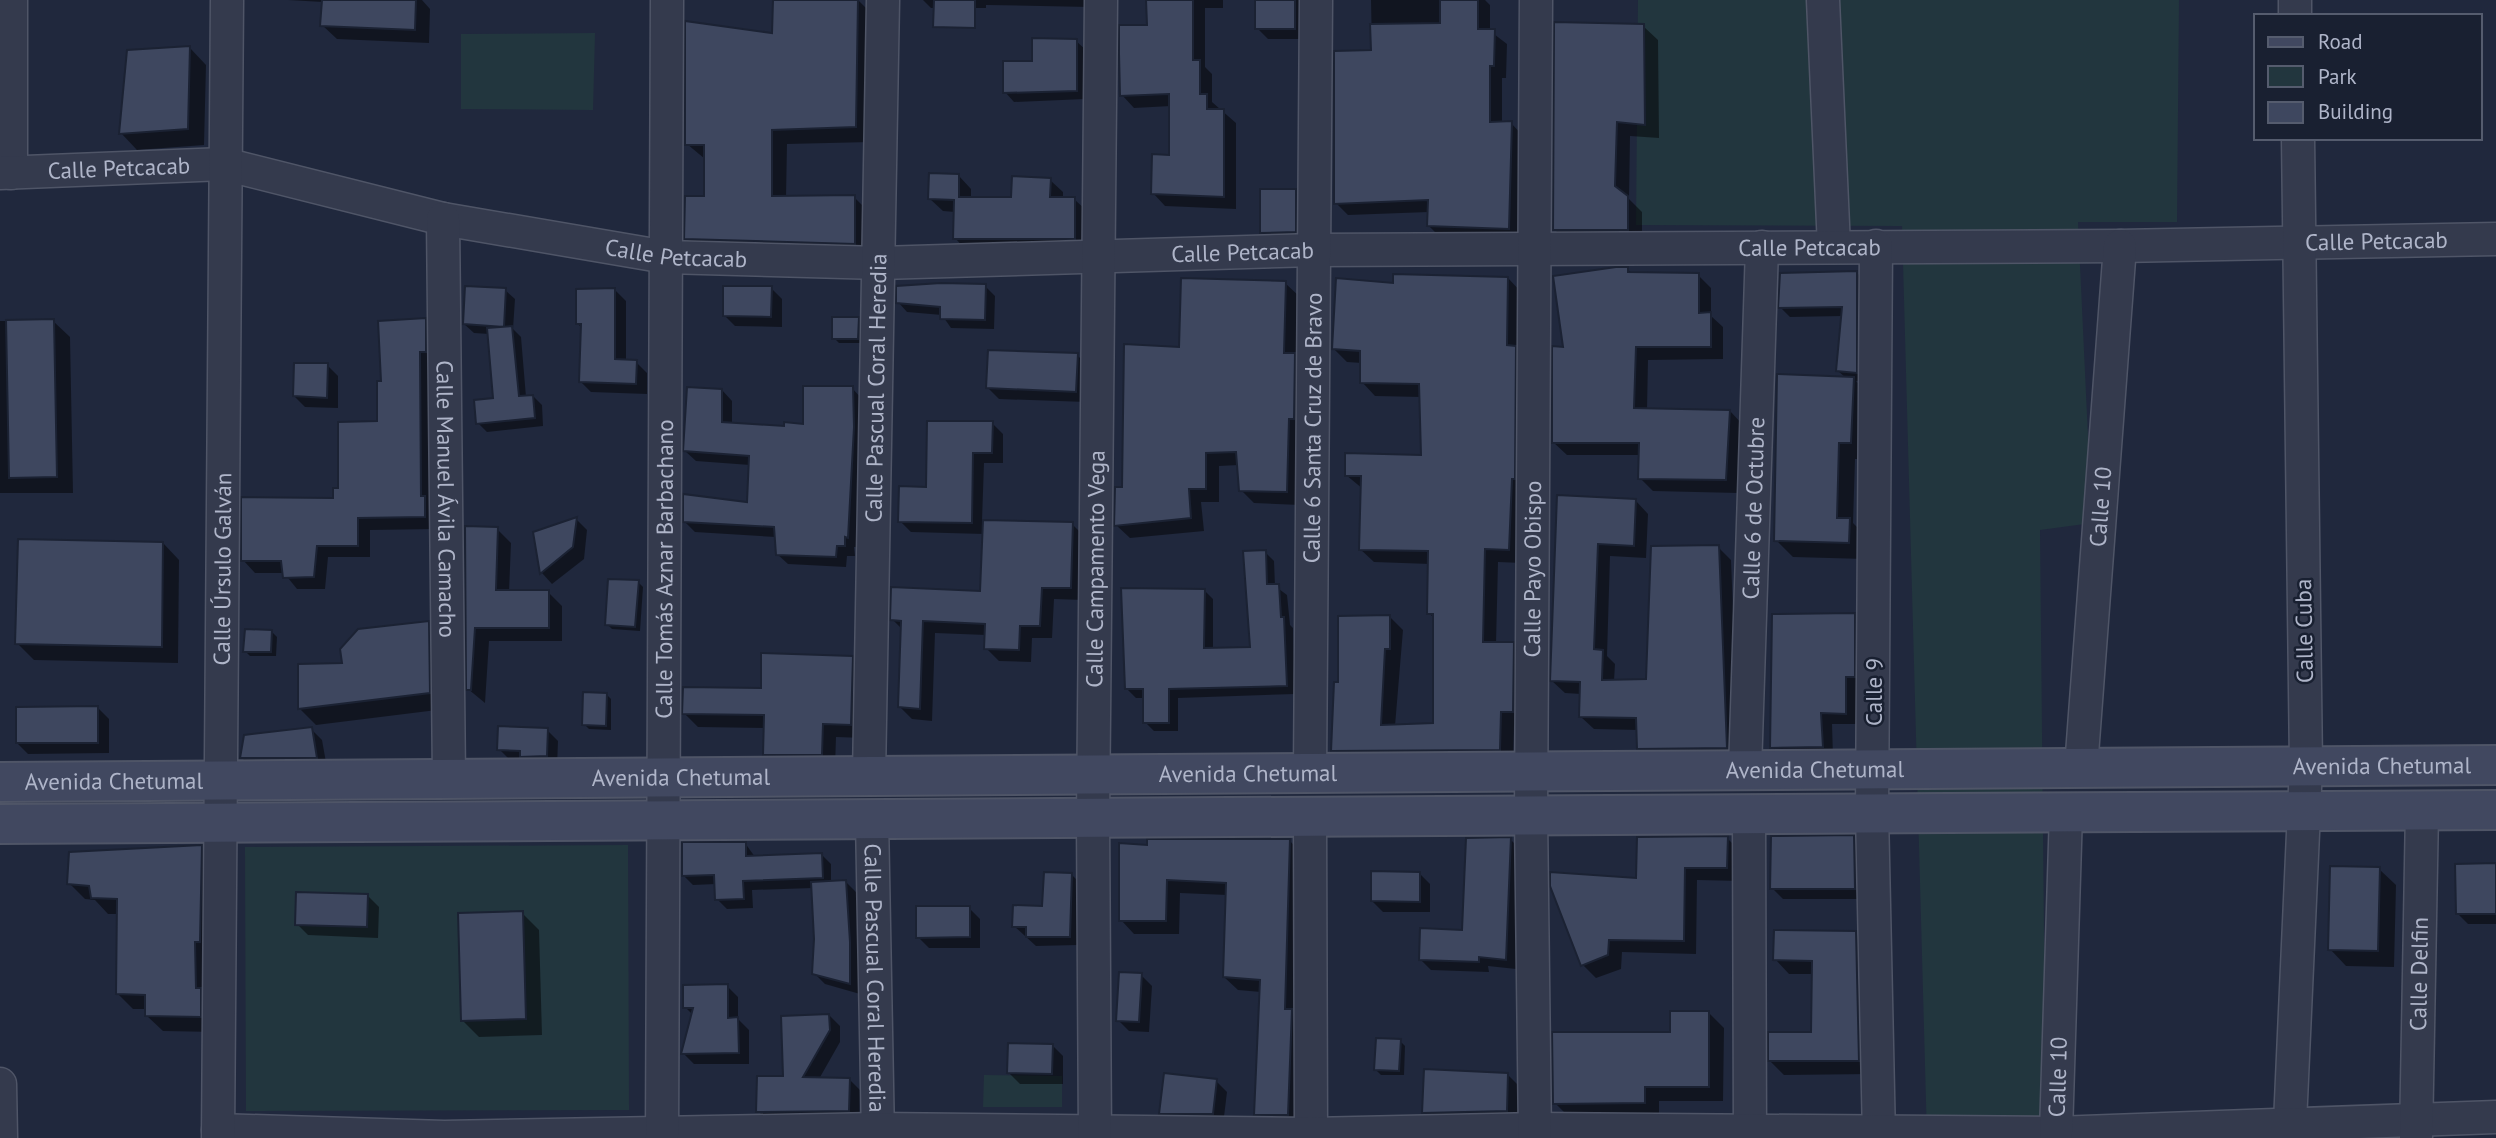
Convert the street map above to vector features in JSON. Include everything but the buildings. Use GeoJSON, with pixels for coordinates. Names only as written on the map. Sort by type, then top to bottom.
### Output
{"type":"FeatureCollection","features":[{"type":"Feature","properties":{"kind":"main road","name":"Avenida Chetumal"},"geometry":{"type":"LineString","coordinates":[[0,782],[2496,765]]}},
{"type":"Feature","properties":{"kind":"main road","name":"Avenida Chetumal"},"geometry":{"type":"LineString","coordinates":[[0,824],[2496,810]]}},
{"type":"Feature","properties":{"kind":"street"},"geometry":{"type":"LineString","coordinates":[[6,173],[11,0]]}},
{"type":"Feature","properties":{"kind":"street","name":"Calle Úrsulo Galván"},"geometry":{"type":"LineString","coordinates":[[218,1134],[227,0]]}},
{"type":"Feature","properties":{"kind":"street","name":"Calle Tomás Aznar Barbachano"},"geometry":{"type":"LineString","coordinates":[[662,1135],[667,0]]}},
{"type":"Feature","properties":{"kind":"street","name":"Calle Pascual Coral Heredia"},"geometry":{"type":"LineString","coordinates":[[869,776],[883,0]]}},
{"type":"Feature","properties":{"kind":"street","name":"Calle Campamento Vega"},"geometry":{"type":"LineString","coordinates":[[1095,1135],[1093,818],[1101,0]]}},
{"type":"Feature","properties":{"kind":"street","name":"Calle 6 Santa Cruz de Bravo"},"geometry":{"type":"LineString","coordinates":[[1310,773],[1316,0]]}},
{"type":"Feature","properties":{"kind":"street","name":"Calle Payo Obispo"},"geometry":{"type":"LineString","coordinates":[[1535,1134],[1531,815],[1536,0]]}},
{"type":"Feature","properties":{"kind":"street"},"geometry":{"type":"LineString","coordinates":[[1823,0],[1834,247]]}},
{"type":"Feature","properties":{"kind":"street","name":"Calle Cuba"},"geometry":{"type":"LineString","coordinates":[[2290,1123],[2306,766],[2298,140]]}},
{"type":"Feature","properties":{"kind":"street","name":"Calle Petcacab"},"geometry":{"type":"LineString","coordinates":[[6,173],[225,164],[443,219],[666,257],[880,263],[1315,250],[2120,246],[2496,240]]}},
{"type":"Feature","properties":{"kind":"street","name":"Calle Manuel Ávila Camacho"},"geometry":{"type":"LineString","coordinates":[[443,219],[449,779]]}},
{"type":"Feature","properties":{"kind":"street","name":"Calle 9"},"geometry":{"type":"LineString","coordinates":[[1875,246],[1874,769],[1871,813],[1880,1135]]}},
{"type":"Feature","properties":{"kind":"street","name":"Calle 10"},"geometry":{"type":"LineString","coordinates":[[2081,768],[2120,246]]}},
{"type":"Feature","properties":{"kind":"street","name":"Calle 6 de Octubre"},"geometry":{"type":"LineString","coordinates":[[1745,770],[1762,247]]}},
{"type":"Feature","properties":{"kind":"street","name":"Calle Delfin"},"geometry":{"type":"LineString","coordinates":[[2416,1128],[2422,810]]}},
{"type":"Feature","properties":{"kind":"street","name":"Calle 10"},"geometry":{"type":"LineString","coordinates":[[2056,1133],[2066,812]]}},
{"type":"Feature","properties":{"kind":"street"},"geometry":{"type":"LineString","coordinates":[[1749,814],[1750,1135]]}},
{"type":"Feature","properties":{"kind":"street"},"geometry":{"type":"LineString","coordinates":[[1310,816],[1311,1136]]}},
{"type":"Feature","properties":{"kind":"street","name":"Calle Pascual Coral Heredia"},"geometry":{"type":"LineString","coordinates":[[872,819],[878,1133]]}},
{"type":"Feature","properties":{"kind":"street"},"geometry":{"type":"LineString","coordinates":[[0,1084],[1,1138]]}},
{"type":"Feature","properties":{"kind":"street"},"geometry":{"type":"LineString","coordinates":[[218,1134],[444,1138],[878,1133],[1311,1136],[1880,1135],[2056,1133],[2290,1123],[2416,1128],[2496,1116]]}},
{"type":"Feature","properties":{"kind":"green space"},"geometry":{"type":"Polygon","coordinates":[[[1638,0],[2179,0],[2177,222],[2078,222],[2092,523],[2040,530],[2046,1138],[1927,1138],[1902,226],[1636,225],[1638,0]]]}},
{"type":"Feature","properties":{"kind":"green space"},"geometry":{"type":"Polygon","coordinates":[[[595,33],[593,110],[461,109],[461,34],[595,33]]]}},
{"type":"Feature","properties":{"kind":"green space"},"geometry":{"type":"Polygon","coordinates":[[[628,845],[629,1110],[246,1111],[245,847],[628,845]]]}},
{"type":"Feature","properties":{"kind":"green space"},"geometry":{"type":"Polygon","coordinates":[[[984,1075],[1062,1076],[1062,1107],[983,1107],[984,1075]]]}}]}
